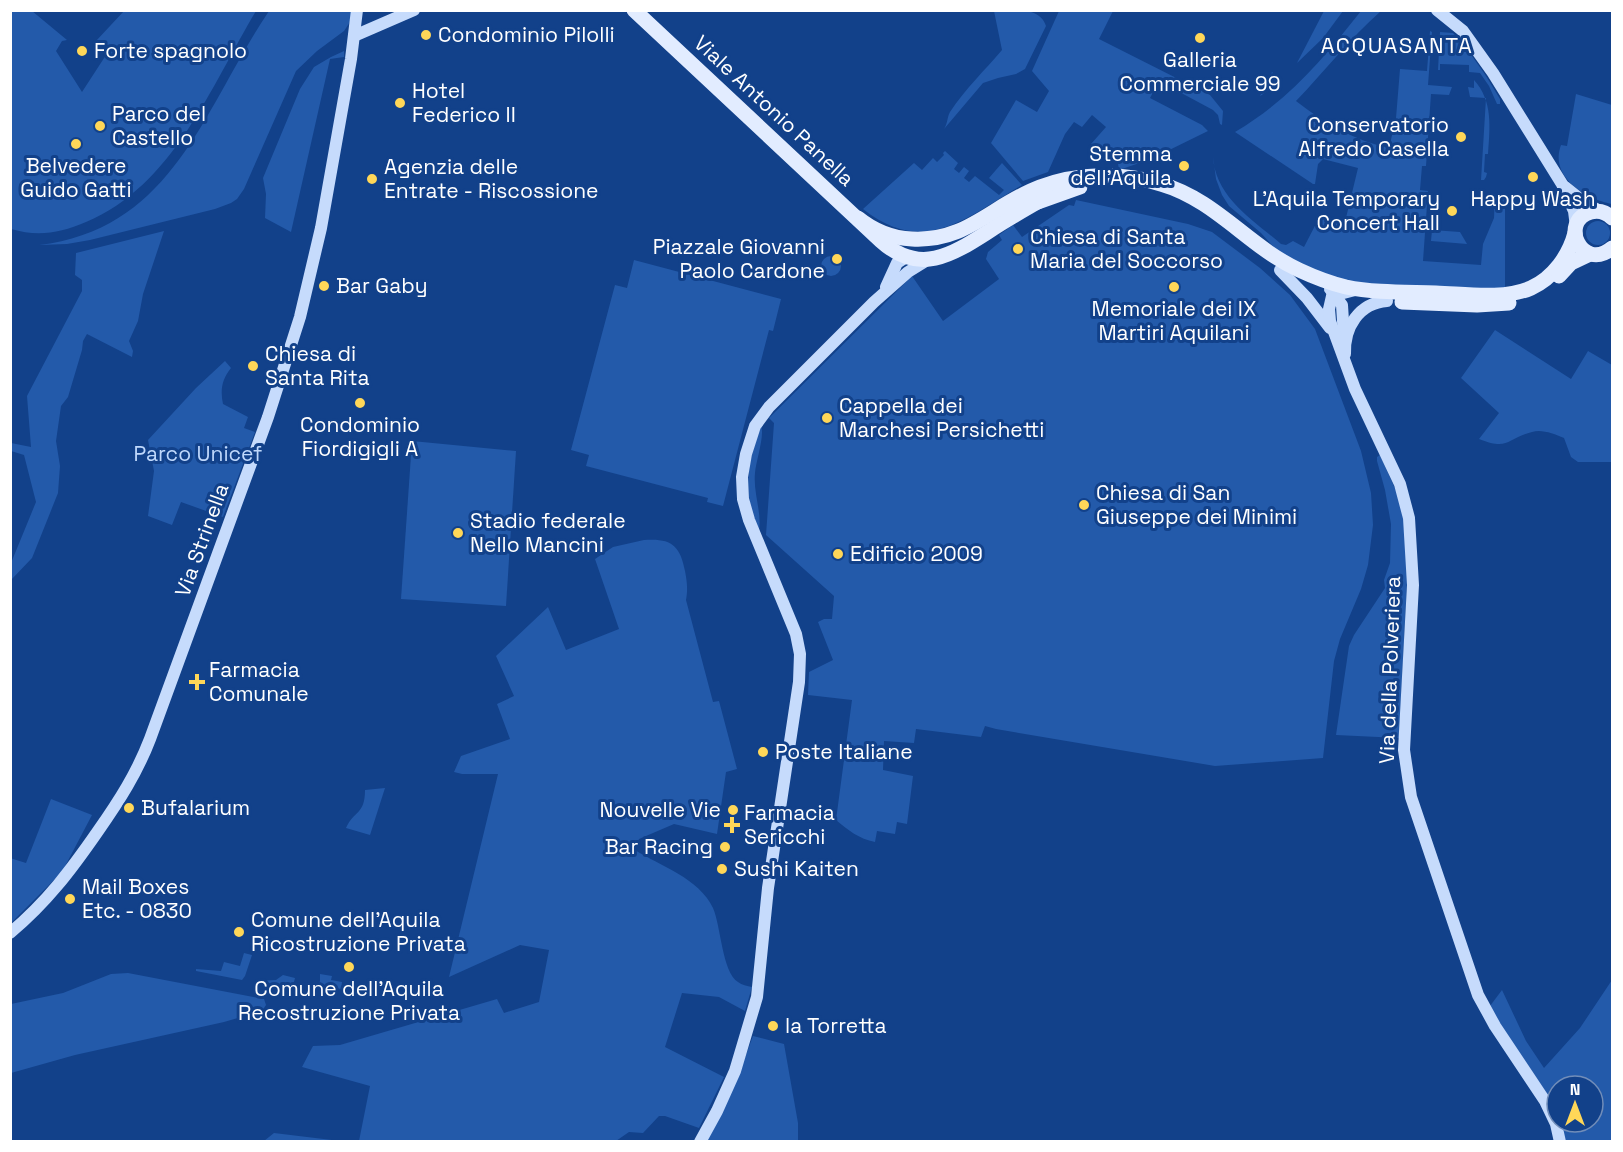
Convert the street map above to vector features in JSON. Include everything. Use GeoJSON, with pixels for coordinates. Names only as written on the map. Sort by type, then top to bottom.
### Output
{"type":"FeatureCollection","features":[{"type":"Feature","properties":{"kind":"main road","name":"Via Strinella"},"geometry":{"type":"LineString","coordinates":[[10,933],[47,900],[75,864],[127,789],[150,739],[271,408],[298,325],[314,262],[357,10]]}},
{"type":"Feature","properties":{"kind":"main road"},"geometry":{"type":"LineString","coordinates":[[354,36],[414,10]]}},
{"type":"Feature","properties":{"kind":"main road","name":"Viale Antonio Panella"},"geometry":{"type":"LineString","coordinates":[[634,10],[858,218],[900,263],[943,257],[960,250],[1038,202],[1089,177]]}},
{"type":"Feature","properties":{"kind":"main road"},"geometry":{"type":"LineString","coordinates":[[1437,10],[1455,23],[1493,73],[1562,184],[1574,211],[1579,246],[1590,254]]}},
{"type":"Feature","properties":{"kind":"main road","name":"Viale Antonio Panella"},"geometry":{"type":"LineString","coordinates":[[858,218],[871,228],[890,236],[916,239],[947,236],[967,228],[1031,190],[1054,182],[1108,176],[1136,178],[1173,188],[1213,210],[1281,261],[1317,278],[1365,290],[1484,294],[1519,292],[1541,282],[1554,271],[1568,250],[1575,230]]}},
{"type":"Feature","properties":{"kind":"main road"},"geometry":{"type":"LineString","coordinates":[[1562,184],[1580,199],[1607,213]]}},
{"type":"Feature","properties":{"kind":"main road","name":"Viale Antonio Panella"},"geometry":{"type":"LineString","coordinates":[[1038,202],[1070,189],[1094,185],[1136,188],[1160,194],[1215,222],[1280,270],[1308,285],[1335,294],[1388,301],[1477,305],[1512,302],[1543,288],[1571,263],[1590,254],[1602,254],[1612,248]]}},
{"type":"Feature","properties":{"kind":"main road"},"geometry":{"type":"LineString","coordinates":[[1575,230],[1585,215],[1607,213]]}},
{"type":"Feature","properties":{"kind":"main road"},"geometry":{"type":"LineString","coordinates":[[700,1142],[731,1080],[755,1009],[761,979],[768,893],[799,690],[800,649],[791,618],[745,508],[742,482],[744,464],[754,430],[765,411],[874,302],[885,287],[900,263],[901,246],[890,236]]}},
{"type":"Feature","properties":{"kind":"main road","name":"Via della Polveriera"},"geometry":{"type":"LineString","coordinates":[[1280,270],[1314,307],[1345,352]]}},
{"type":"Feature","properties":{"kind":"main road"},"geometry":{"type":"LineString","coordinates":[[1317,278],[1335,294],[1365,290]]}},
{"type":"Feature","properties":{"kind":"main road","name":"Via della Polveriera"},"geometry":{"type":"LineString","coordinates":[[1335,335],[1329,309],[1330,299],[1335,294],[1342,305],[1345,352],[1359,399],[1400,484],[1409,518],[1413,578],[1404,750],[1411,797],[1478,995],[1495,1026],[1545,1101],[1556,1124],[1560,1142]]}},
{"type":"Feature","properties":{"kind":"main road"},"geometry":{"type":"LineString","coordinates":[[1345,352],[1348,331],[1356,317],[1370,305],[1388,301]]}},
{"type":"Feature","properties":{"kind":"green space","name":"Parco del Castello"},"geometry":{"type":"Polygon","coordinates":[[[11,10],[32,11],[67,40],[62,41],[56,51],[82,92],[108,52],[107,47],[101,46],[100,42],[96,41],[124,11],[256,11],[187,131],[143,184],[116,206],[86,222],[58,231],[30,233],[11,229],[11,10]]]}},
{"type":"Feature","properties":{"kind":"green space"},"geometry":{"type":"Polygon","coordinates":[[[269,11],[352,11],[350,22],[344,31],[317,51],[296,71],[244,189],[237,199],[215,209],[90,240],[39,245],[85,234],[123,215],[154,189],[180,158],[203,123],[269,11]]]}},
{"type":"Feature","properties":{"kind":"green space"},"geometry":{"type":"Polygon","coordinates":[[[994,11],[1031,12],[1038,15],[1046,26],[1025,69],[1016,74],[983,83],[944,129],[949,114],[956,104],[1002,50],[994,11]]]}},
{"type":"Feature","properties":{"kind":"green space"},"geometry":{"type":"Polygon","coordinates":[[[1059,11],[1113,11],[1099,39],[1210,95],[1223,111],[1222,125],[1213,110],[1159,81],[1150,98],[1202,125],[1208,131],[1151,159],[1119,170],[1117,157],[1102,158],[1091,144],[1106,127],[1092,115],[1082,127],[1074,122],[1065,134],[1048,172],[1023,181],[991,143],[1016,100],[1037,112],[1049,91],[1032,71],[1059,11]]]}},
{"type":"Feature","properties":{"kind":"green space"},"geometry":{"type":"Polygon","coordinates":[[[1324,11],[1343,11],[1323,38],[1297,63],[1324,11]]]}},
{"type":"Feature","properties":{"kind":"green space"},"geometry":{"type":"Polygon","coordinates":[[[1361,11],[1381,11],[1348,43],[1296,101],[1340,130],[1364,141],[1389,148],[1396,118],[1400,69],[1427,71],[1430,31],[1432,32],[1428,85],[1452,87],[1449,95],[1431,94],[1426,166],[1422,166],[1420,190],[1428,191],[1423,261],[1481,265],[1483,244],[1494,218],[1495,194],[1505,194],[1505,289],[1378,286],[1334,280],[1278,252],[1261,233],[1229,206],[1222,195],[1216,179],[1213,156],[1220,184],[1228,195],[1247,216],[1281,244],[1286,245],[1293,241],[1304,247],[1320,216],[1345,222],[1358,168],[1323,159],[1318,164],[1315,184],[1313,184],[1235,132],[1272,106],[1304,78],[1361,11]]]}},
{"type":"Feature","properties":{"kind":"green space"},"geometry":{"type":"Polygon","coordinates":[[[1440,32],[1453,33],[1460,41],[1500,99],[1500,104],[1497,104],[1480,73],[1469,72],[1469,65],[1440,64],[1440,70],[1438,70],[1440,32]]]}},
{"type":"Feature","properties":{"kind":"green space"},"geometry":{"type":"Polygon","coordinates":[[[344,51],[344,57],[330,59],[291,232],[265,218],[266,194],[263,178],[300,89],[314,67],[344,51]]]}},
{"type":"Feature","properties":{"kind":"green space"},"geometry":{"type":"Polygon","coordinates":[[[1272,72],[1277,77],[1274,87],[1260,96],[1272,72]]]}},
{"type":"Feature","properties":{"kind":"green space"},"geometry":{"type":"Polygon","coordinates":[[[1474,80],[1485,98],[1470,97],[1468,87],[1474,88],[1474,80]]]}},
{"type":"Feature","properties":{"kind":"green space"},"geometry":{"type":"Polygon","coordinates":[[[1576,94],[1612,105],[1612,204],[1581,192],[1572,185],[1560,167],[1561,145],[1567,146],[1576,94]]]}},
{"type":"Feature","properties":{"kind":"green space"},"geometry":{"type":"Polygon","coordinates":[[[1486,101],[1489,124],[1488,154],[1485,154],[1484,172],[1487,173],[1484,180],[1481,180],[1486,101]]]}},
{"type":"Feature","properties":{"kind":"green space"},"geometry":{"type":"Polygon","coordinates":[[[945,151],[958,163],[954,169],[959,173],[964,167],[969,171],[964,178],[969,182],[975,176],[999,195],[1004,190],[989,178],[1002,163],[1022,185],[964,220],[926,231],[906,230],[885,223],[863,209],[914,163],[922,170],[933,158],[937,162],[945,151]]]}},
{"type":"Feature","properties":{"kind":"green space"},"geometry":{"type":"Polygon","coordinates":[[[1076,200],[1188,224],[1212,232],[1260,268],[1290,295],[1315,329],[1361,451],[1371,493],[1373,525],[1368,565],[1334,661],[1323,758],[1215,766],[985,726],[981,737],[916,729],[914,743],[884,741],[883,770],[913,776],[907,824],[897,822],[895,834],[877,831],[875,842],[869,841],[854,834],[836,820],[852,700],[808,695],[809,672],[833,660],[818,622],[832,619],[834,596],[766,535],[774,423],[769,418],[912,276],[943,321],[999,279],[986,259],[988,252],[1002,240],[999,235],[1013,225],[1022,237],[1069,205],[1074,206],[1076,200]]]}},
{"type":"Feature","properties":{"kind":"green space"},"geometry":{"type":"Polygon","coordinates":[[[1598,221],[1607,224],[1610,233],[1607,242],[1598,245],[1589,242],[1586,233],[1589,224],[1598,221]]]}},
{"type":"Feature","properties":{"kind":"green space"},"geometry":{"type":"Polygon","coordinates":[[[1432,230],[1460,232],[1467,244],[1431,241],[1432,230]]]}},
{"type":"Feature","properties":{"kind":"green space"},"geometry":{"type":"Polygon","coordinates":[[[164,231],[143,294],[138,321],[129,341],[133,351],[132,357],[87,334],[83,341],[68,397],[61,406],[56,441],[60,466],[58,493],[32,558],[11,580],[11,563],[36,502],[24,455],[11,451],[11,443],[31,447],[27,396],[82,291],[82,280],[75,275],[76,253],[164,231]]]}},
{"type":"Feature","properties":{"kind":"green space"},"geometry":{"type":"Polygon","coordinates":[[[831,256],[838,259],[841,266],[838,273],[831,276],[824,273],[821,266],[824,259],[831,256]]]}},
{"type":"Feature","properties":{"kind":"green space"},"geometry":{"type":"Polygon","coordinates":[[[634,260],[781,299],[773,331],[769,330],[723,506],[707,502],[708,498],[586,466],[589,455],[571,450],[615,285],[627,288],[634,260]]]}},
{"type":"Feature","properties":{"kind":"green space"},"geometry":{"type":"Polygon","coordinates":[[[1495,330],[1571,379],[1588,351],[1612,365],[1612,462],[1578,462],[1571,457],[1564,438],[1544,432],[1532,432],[1502,444],[1479,439],[1499,413],[1461,378],[1495,330]]]}},
{"type":"Feature","properties":{"kind":"green space","name":"Parco Unicef"},"geometry":{"type":"Polygon","coordinates":[[[225,361],[231,368],[222,385],[223,404],[248,417],[244,428],[255,432],[223,517],[181,502],[172,525],[148,516],[154,471],[148,440],[196,388],[225,361]]]}},
{"type":"Feature","properties":{"kind":"green space"},"geometry":{"type":"Polygon","coordinates":[[[761,426],[762,435],[755,480],[759,531],[750,504],[748,478],[752,453],[761,426]]]}},
{"type":"Feature","properties":{"kind":"green space","name":"Stadio federale Nello Mancini"},"geometry":{"type":"Polygon","coordinates":[[[412,441],[516,451],[506,606],[401,599],[412,441]]]}},
{"type":"Feature","properties":{"kind":"green space"},"geometry":{"type":"Polygon","coordinates":[[[1380,455],[1398,495],[1405,525],[1408,563],[1399,738],[1336,735],[1349,646],[1385,588],[1384,580],[1390,563],[1391,524],[1377,461],[1380,455]]]}},
{"type":"Feature","properties":{"kind":"green space"},"geometry":{"type":"Polygon","coordinates":[[[644,540],[668,542],[677,549],[683,562],[687,589],[686,600],[713,702],[719,701],[737,769],[726,772],[717,834],[674,824],[639,839],[635,850],[689,881],[707,898],[716,916],[728,969],[738,982],[752,987],[745,1011],[719,997],[682,993],[665,1047],[724,1077],[699,1128],[659,1116],[643,1133],[629,1132],[616,1141],[359,1141],[370,1086],[302,1067],[313,1046],[340,1045],[497,999],[504,1013],[539,1002],[549,950],[520,945],[449,977],[498,774],[454,772],[461,756],[510,739],[497,704],[514,696],[496,656],[548,607],[566,650],[619,629],[595,559],[613,547],[644,540]]]}},
{"type":"Feature","properties":{"kind":"green space"},"geometry":{"type":"Polygon","coordinates":[[[385,788],[370,835],[346,828],[363,804],[365,790],[385,788]]]}},
{"type":"Feature","properties":{"kind":"green space"},"geometry":{"type":"Polygon","coordinates":[[[51,799],[92,815],[62,872],[11,923],[10,858],[26,863],[51,799]]]}},
{"type":"Feature","properties":{"kind":"green space"},"geometry":{"type":"Polygon","coordinates":[[[244,953],[252,955],[242,980],[196,971],[196,969],[221,971],[224,962],[240,966],[244,953]]]}},
{"type":"Feature","properties":{"kind":"green space"},"geometry":{"type":"Polygon","coordinates":[[[128,973],[264,999],[266,1005],[262,1011],[224,1022],[75,1055],[11,1073],[11,1004],[63,993],[111,974],[128,973]]]}},
{"type":"Feature","properties":{"kind":"green space"},"geometry":{"type":"Polygon","coordinates":[[[320,974],[332,976],[331,980],[342,982],[341,989],[318,985],[320,974]]]}},
{"type":"Feature","properties":{"kind":"green space"},"geometry":{"type":"Polygon","coordinates":[[[283,975],[295,978],[293,986],[256,982],[276,980],[283,975]]]}},
{"type":"Feature","properties":{"kind":"green space"},"geometry":{"type":"Polygon","coordinates":[[[1612,980],[1612,1141],[1558,1141],[1557,1134],[1605,1134],[1605,1074],[1545,1074],[1545,1091],[1504,1031],[1490,1006],[1502,990],[1526,1041],[1544,1068],[1580,1028],[1612,980]]]}},
{"type":"Feature","properties":{"kind":"green space"},"geometry":{"type":"Polygon","coordinates":[[[753,1036],[784,1044],[798,1123],[798,1141],[705,1142],[741,1068],[753,1036]]]}},
{"type":"Feature","properties":{"kind":"green space"},"geometry":{"type":"Polygon","coordinates":[[[274,1133],[340,1141],[264,1141],[274,1133]]]}},
{"type":"Feature","properties":{"kind":"place","name":"Condominio Pilolli"},"geometry":{"type":"Point","coordinates":[426,35]}},
{"type":"Feature","properties":{"kind":"place","name":"Galleria Commerciale 99"},"geometry":{"type":"Point","coordinates":[1200,38]}},
{"type":"Feature","properties":{"kind":"place","name":"Forte spagnolo"},"geometry":{"type":"Point","coordinates":[82,51]}},
{"type":"Feature","properties":{"kind":"place","name":"Hotel Federico II"},"geometry":{"type":"Point","coordinates":[400,103]}},
{"type":"Feature","properties":{"kind":"place","name":"Parco del Castello"},"geometry":{"type":"Point","coordinates":[100,126]}},
{"type":"Feature","properties":{"kind":"place","name":"Conservatorio Alfredo Casella"},"geometry":{"type":"Point","coordinates":[1461,137]}},
{"type":"Feature","properties":{"kind":"place","name":"Belvedere Guido Gatti"},"geometry":{"type":"Point","coordinates":[76,144]}},
{"type":"Feature","properties":{"kind":"place","name":"Stemma dell'Aquila"},"geometry":{"type":"Point","coordinates":[1184,166]}},
{"type":"Feature","properties":{"kind":"place","name":"Happy Wash"},"geometry":{"type":"Point","coordinates":[1533,177]}},
{"type":"Feature","properties":{"kind":"place","name":"Agenzia delle Entrate - Riscossione"},"geometry":{"type":"Point","coordinates":[372,179]}},
{"type":"Feature","properties":{"kind":"place","name":"L'Aquila Temporary Concert Hall"},"geometry":{"type":"Point","coordinates":[1452,211]}},
{"type":"Feature","properties":{"kind":"place","name":"Chiesa di Santa Maria del Soccorso"},"geometry":{"type":"Point","coordinates":[1018,249]}},
{"type":"Feature","properties":{"kind":"place","name":"Piazzale Giovanni Paolo Cardone"},"geometry":{"type":"Point","coordinates":[837,259]}},
{"type":"Feature","properties":{"kind":"place","name":"Bar Gaby"},"geometry":{"type":"Point","coordinates":[324,286]}},
{"type":"Feature","properties":{"kind":"place","name":"Memoriale dei IX Martiri Aquilani"},"geometry":{"type":"Point","coordinates":[1174,287]}},
{"type":"Feature","properties":{"kind":"place","name":"Chiesa di Santa Rita"},"geometry":{"type":"Point","coordinates":[253,366]}},
{"type":"Feature","properties":{"kind":"place","name":"Condominio Fiordigigli A"},"geometry":{"type":"Point","coordinates":[360,403]}},
{"type":"Feature","properties":{"kind":"place","name":"Cappella dei Marchesi Persichetti"},"geometry":{"type":"Point","coordinates":[827,418]}},
{"type":"Feature","properties":{"kind":"place","name":"Chiesa di San Giuseppe dei Minimi"},"geometry":{"type":"Point","coordinates":[1084,505]}},
{"type":"Feature","properties":{"kind":"place","name":"Stadio federale Nello Mancini"},"geometry":{"type":"Point","coordinates":[458,533]}},
{"type":"Feature","properties":{"kind":"place","name":"Edificio 2009"},"geometry":{"type":"Point","coordinates":[838,554]}},
{"type":"Feature","properties":{"kind":"place","name":"Farmacia Comunale"},"geometry":{"type":"Point","coordinates":[197,682]}},
{"type":"Feature","properties":{"kind":"place","name":"Poste Italiane"},"geometry":{"type":"Point","coordinates":[763,752]}},
{"type":"Feature","properties":{"kind":"place","name":"Bufalarium"},"geometry":{"type":"Point","coordinates":[129,808]}},
{"type":"Feature","properties":{"kind":"place","name":"Nouvelle Vie"},"geometry":{"type":"Point","coordinates":[733,810]}},
{"type":"Feature","properties":{"kind":"place","name":"Farmacia Sericchi"},"geometry":{"type":"Point","coordinates":[732,825]}},
{"type":"Feature","properties":{"kind":"place","name":"Bar Racing"},"geometry":{"type":"Point","coordinates":[725,847]}},
{"type":"Feature","properties":{"kind":"place","name":"Sushi Kaiten"},"geometry":{"type":"Point","coordinates":[722,869]}},
{"type":"Feature","properties":{"kind":"place","name":"Mail Boxes Etc. - 0830"},"geometry":{"type":"Point","coordinates":[70,899]}},
{"type":"Feature","properties":{"kind":"place","name":"Comune dell'Aquila Ricostruzione Privata"},"geometry":{"type":"Point","coordinates":[239,932]}},
{"type":"Feature","properties":{"kind":"place","name":"Comune dell'Aquila Recostruzione Privata"},"geometry":{"type":"Point","coordinates":[349,967]}},
{"type":"Feature","properties":{"kind":"place","name":"la Torretta"},"geometry":{"type":"Point","coordinates":[773,1026]}},
{"type":"Feature","properties":{"kind":"district","name":"ACQUASANTA"},"geometry":{"type":"Point","coordinates":[1397,45]}}]}
